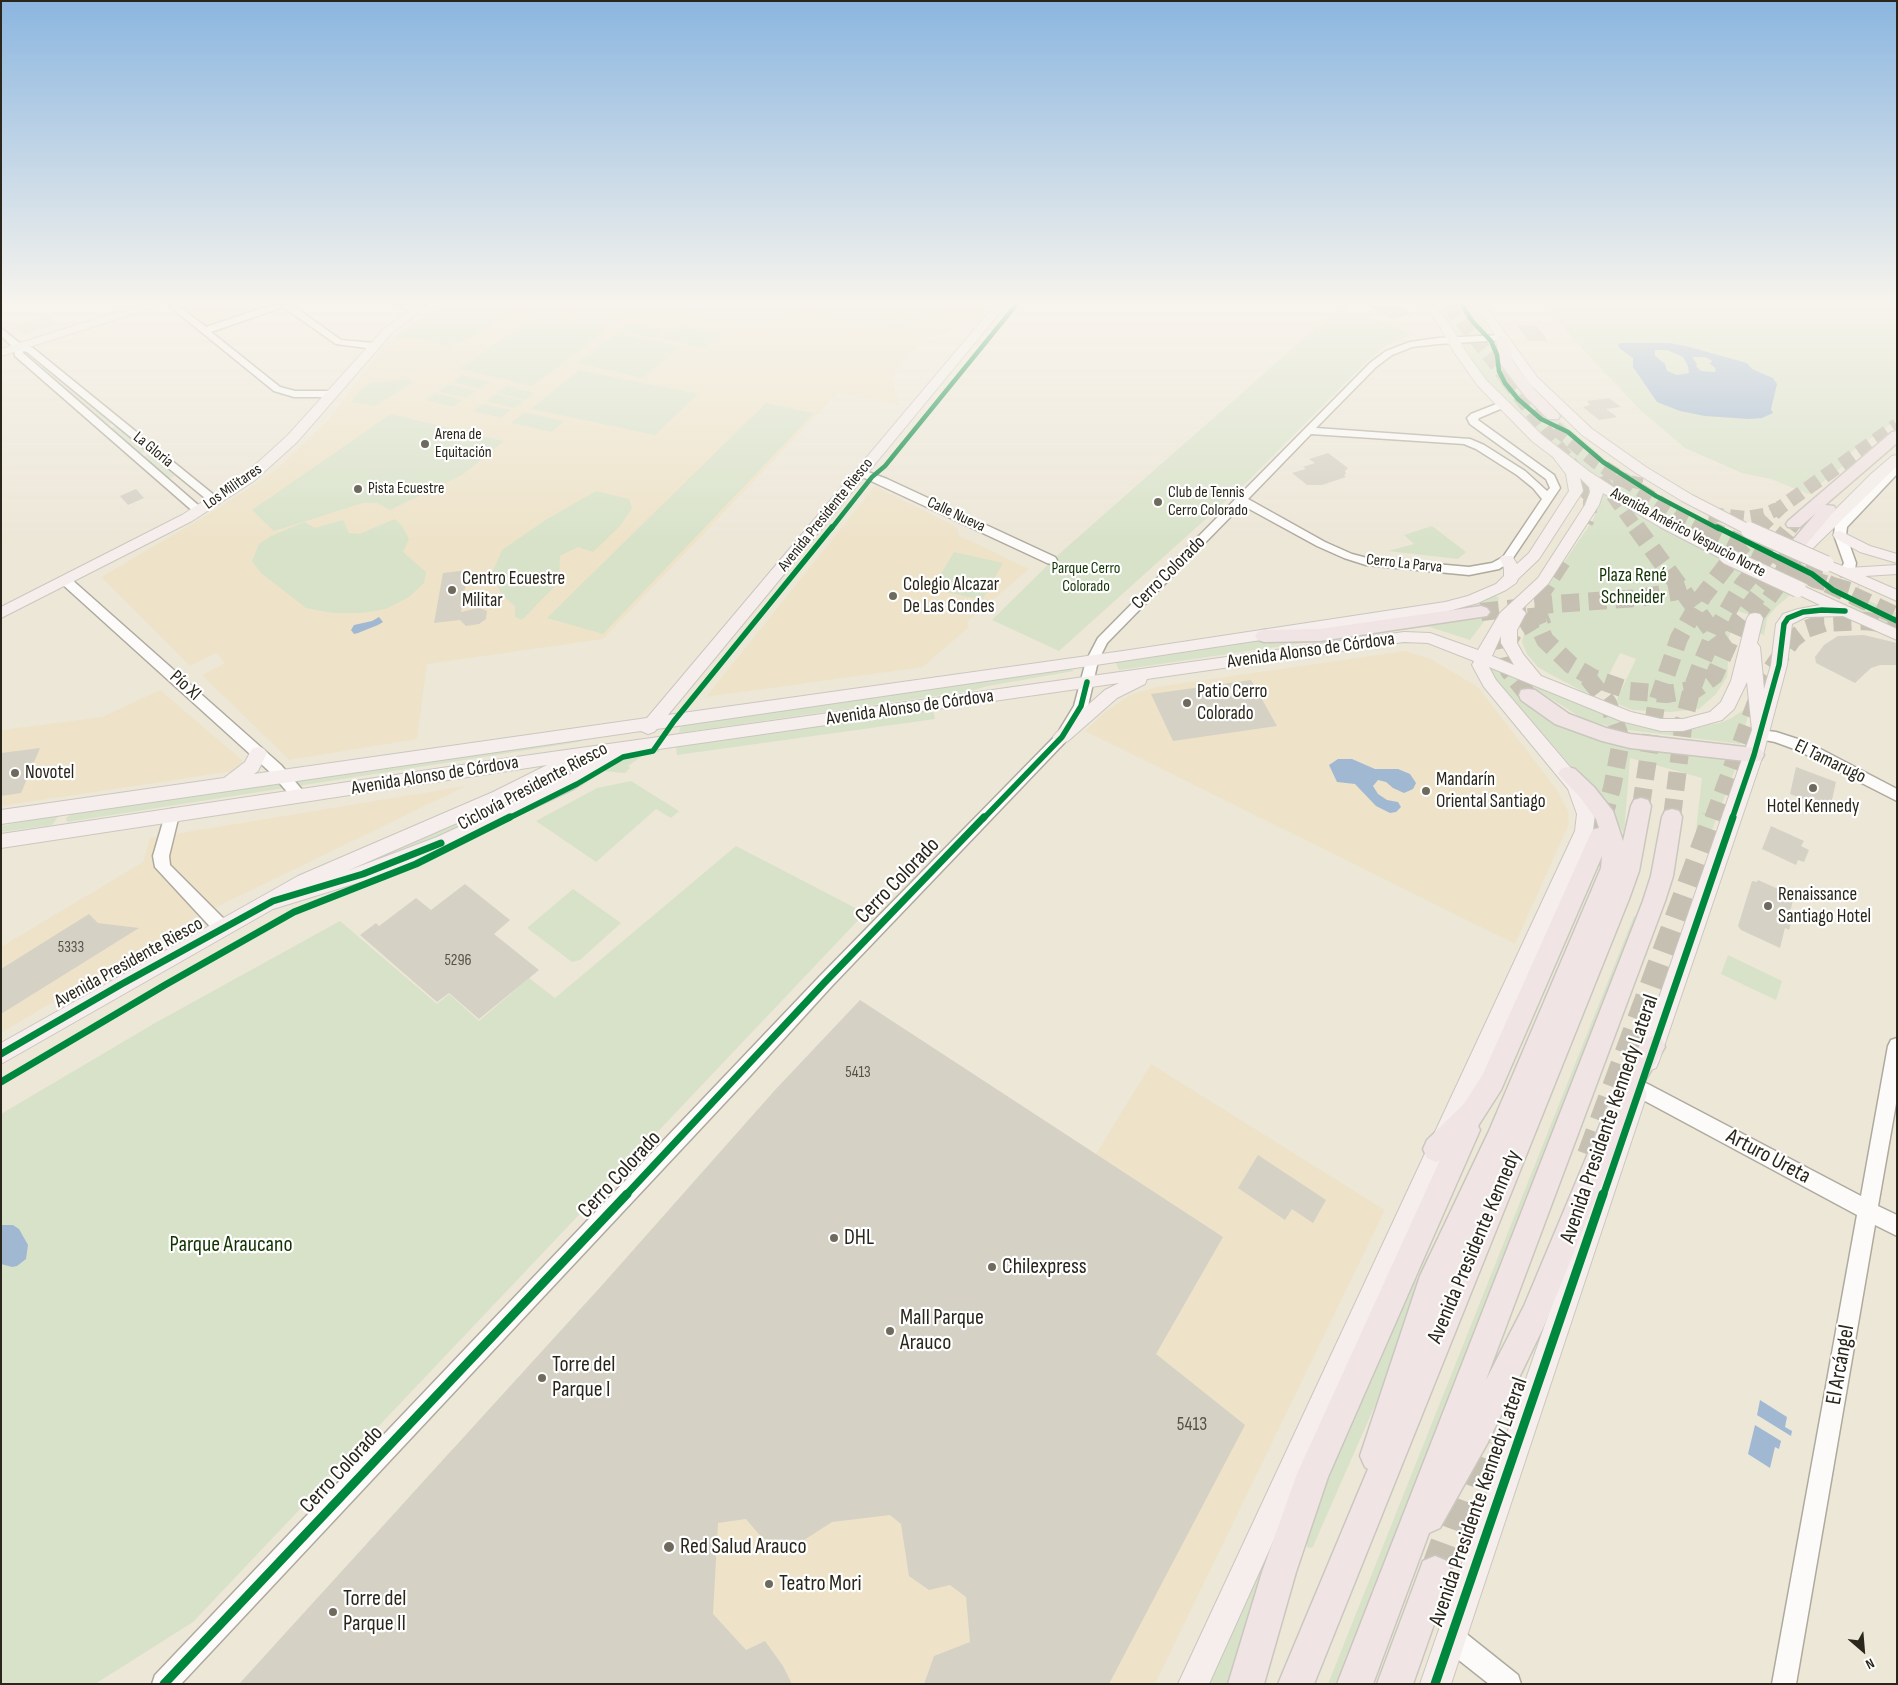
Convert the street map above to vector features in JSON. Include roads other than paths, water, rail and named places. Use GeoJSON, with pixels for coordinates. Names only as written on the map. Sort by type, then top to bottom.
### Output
{"type":"FeatureCollection","features":[{"type":"Feature","properties":{"kind":"highway"},"geometry":{"type":"LineString","coordinates":[[1523,384],[1553,416]]}},
{"type":"Feature","properties":{"kind":"highway"},"geometry":{"type":"LineString","coordinates":[[1794,524],[1897,435]]}},
{"type":"Feature","properties":{"kind":"highway"},"geometry":{"type":"LineString","coordinates":[[1803,547],[1823,516],[1859,468]]}},
{"type":"Feature","properties":{"kind":"highway"},"geometry":{"type":"LineString","coordinates":[[1264,636],[1320,635],[1481,612]]}},
{"type":"Feature","properties":{"kind":"highway"},"geometry":{"type":"LineString","coordinates":[[1528,694],[1562,719],[1602,734],[1630,741],[1757,745]]}},
{"type":"Feature","properties":{"kind":"highway"},"geometry":{"type":"LineString","coordinates":[[1344,1564],[1388,1414],[1434,1276],[1499,1139],[1612,868],[1614,845],[1606,817],[1587,792],[1568,774]]}},
{"type":"Feature","properties":{"kind":"highway","name":"Avenida Presidente Kennedy"},"geometry":{"type":"LineString","coordinates":[[1296,1684],[1618,899],[1628,871],[1641,806]]}},
{"type":"Feature","properties":{"kind":"highway","name":"Avenida Presidente Kennedy"},"geometry":{"type":"LineString","coordinates":[[1355,1684],[1654,901],[1662,876],[1672,817]]}},
{"type":"Feature","properties":{"kind":"highway"},"geometry":{"type":"LineString","coordinates":[[1436,1149],[1473,1113],[1492,1082],[1601,835]]}},
{"type":"Feature","properties":{"kind":"highway"},"geometry":{"type":"LineString","coordinates":[[1392,1585],[1476,1433],[1530,1324],[1563,1250],[1629,1085],[1653,1047]]}},
{"type":"Feature","properties":{"kind":"highway"},"geometry":{"type":"LineString","coordinates":[[1246,1684],[1280,1572],[1313,1474],[1468,1130]]}},
{"type":"Feature","properties":{"kind":"highway"},"geometry":{"type":"LineString","coordinates":[[1395,1684],[1436,1573]]}},
{"type":"Feature","properties":{"kind":"main road","name":"Los Militares"},"geometry":{"type":"LineString","coordinates":[[1,613],[200,511],[215,501],[249,478],[278,453],[340,384]]}},
{"type":"Feature","properties":{"kind":"main road","name":"Avenida Presidente Riesco"},"geometry":{"type":"LineString","coordinates":[[273,901],[364,874],[444,842],[560,788],[628,748],[730,632],[935,384]]}},
{"type":"Feature","properties":{"kind":"main road","name":"Avenida Américo Vespucio Norte"},"geometry":{"type":"LineString","coordinates":[[1483,384],[1502,405],[1559,456],[1585,475],[1644,512],[1727,556],[1897,635]]}},
{"type":"Feature","properties":{"kind":"main road","name":"Avenida Américo Vespucio Norte"},"geometry":{"type":"LineString","coordinates":[[1538,384],[1545,393],[1587,432],[1641,470],[1746,533]]}},
{"type":"Feature","properties":{"kind":"main road","name":"Avenida Alonso de Córdova"},"geometry":{"type":"LineString","coordinates":[[1,817],[650,725],[1445,608],[1473,600],[1506,584],[1534,556],[1576,491],[1573,474],[1559,456]]}},
{"type":"Feature","properties":{"kind":"main road"},"geometry":{"type":"LineString","coordinates":[[1803,547],[1897,459]]}},
{"type":"Feature","properties":{"kind":"main road"},"geometry":{"type":"LineString","coordinates":[[1193,1684],[1436,1149],[1584,831],[1586,814],[1579,791],[1568,774],[1487,679],[1481,669],[1481,657],[1505,616],[1539,576],[1595,500],[1596,486],[1585,475]]}},
{"type":"Feature","properties":{"kind":"main road"},"geometry":{"type":"LineString","coordinates":[[1643,484],[1823,567],[1845,573],[1897,595]]}},
{"type":"Feature","properties":{"kind":"main road"},"geometry":{"type":"LineString","coordinates":[[1546,684],[1522,664],[1512,650],[1508,636],[1514,618],[1583,499]]}},
{"type":"Feature","properties":{"kind":"main road"},"geometry":{"type":"LineString","coordinates":[[1840,535],[1896,565]]}},
{"type":"Feature","properties":{"kind":"main road"},"geometry":{"type":"LineString","coordinates":[[1506,559],[1511,568],[1506,584]]}},
{"type":"Feature","properties":{"kind":"main road"},"geometry":{"type":"LineString","coordinates":[[1845,573],[1896,565]]}},
{"type":"Feature","properties":{"kind":"main road"},"geometry":{"type":"LineString","coordinates":[[1896,565],[1888,572],[1886,578],[1889,586],[1897,595]]}},
{"type":"Feature","properties":{"kind":"main road"},"geometry":{"type":"LineString","coordinates":[[1506,584],[1539,576]]}},
{"type":"Feature","properties":{"kind":"main road"},"geometry":{"type":"LineString","coordinates":[[1857,592],[1897,607]]}},
{"type":"Feature","properties":{"kind":"main road","name":"Avenida Presidente Kennedy Lateral"},"geometry":{"type":"LineString","coordinates":[[1435,1684],[1757,745],[1779,665],[1784,624],[1788,618],[1802,612],[1845,611]]}},
{"type":"Feature","properties":{"kind":"main road","name":"Avenida Presidente Kennedy Lateral"},"geometry":{"type":"LineString","coordinates":[[1755,618],[1750,636],[1757,745]]}},
{"type":"Feature","properties":{"kind":"main road","name":"Avenida Alonso de Córdova"},"geometry":{"type":"LineString","coordinates":[[1,841],[495,766],[1404,637],[1430,638],[1481,657],[1608,711],[1640,721],[1671,725],[1695,723],[1716,716],[1728,705],[1739,681],[1750,636]]}},
{"type":"Feature","properties":{"kind":"main road"},"geometry":{"type":"LineString","coordinates":[[1062,737],[1112,694],[1156,673]]}},
{"type":"Feature","properties":{"kind":"main road","name":"Avenida Presidente Riesco"},"geometry":{"type":"LineString","coordinates":[[1,1054],[314,877],[499,797],[617,737],[650,725]]}},
{"type":"Feature","properties":{"kind":"main road"},"geometry":{"type":"LineString","coordinates":[[227,784],[246,773],[257,760],[258,753]]}},
{"type":"Feature","properties":{"kind":"main road"},"geometry":{"type":"LineString","coordinates":[[495,766],[503,770],[510,780],[505,792],[499,797]]}},
{"type":"Feature","properties":{"kind":"street","name":"La Gloria"},"geometry":{"type":"LineString","coordinates":[[53,384],[200,511]]}},
{"type":"Feature","properties":{"kind":"street","name":"La Gloria"},"geometry":{"type":"LineString","coordinates":[[71,384],[215,501]]}},
{"type":"Feature","properties":{"kind":"street"},"geometry":{"type":"LineString","coordinates":[[270,384],[277,389],[294,394],[331,394]]}},
{"type":"Feature","properties":{"kind":"street","name":"Cerro Colorado"},"geometry":{"type":"LineString","coordinates":[[164,1684],[825,982],[1062,737],[1081,706],[1092,661],[1106,636],[1356,384]]}},
{"type":"Feature","properties":{"kind":"street"},"geometry":{"type":"LineString","coordinates":[[1502,405],[1472,418],[1476,424],[1552,480],[1556,488],[1506,559]]}},
{"type":"Feature","properties":{"kind":"street"},"geometry":{"type":"LineString","coordinates":[[104,429],[119,423]]}},
{"type":"Feature","properties":{"kind":"street"},"geometry":{"type":"LineString","coordinates":[[1308,431],[1462,440],[1480,447],[1530,479],[1548,499]]}},
{"type":"Feature","properties":{"kind":"street"},"geometry":{"type":"LineString","coordinates":[[1503,461],[1504,445]]}},
{"type":"Feature","properties":{"kind":"street"},"geometry":{"type":"LineString","coordinates":[[138,458],[153,452]]}},
{"type":"Feature","properties":{"kind":"street"},"geometry":{"type":"LineString","coordinates":[[1845,573],[1850,563],[1840,535],[1841,526],[1897,468]]}},
{"type":"Feature","properties":{"kind":"street","name":"Calle Nueva"},"geometry":{"type":"LineString","coordinates":[[860,472],[890,484],[1052,560]]}},
{"type":"Feature","properties":{"kind":"street"},"geometry":{"type":"LineString","coordinates":[[167,482],[184,475]]}},
{"type":"Feature","properties":{"kind":"street","name":"Cerro La Parva"},"geometry":{"type":"LineString","coordinates":[[1241,500],[1321,544],[1348,556],[1366,561],[1469,571],[1490,568],[1506,559]]}},
{"type":"Feature","properties":{"kind":"street","name":"Pío XI"},"geometry":{"type":"LineString","coordinates":[[66,581],[258,753],[283,776],[300,796]]}},
{"type":"Feature","properties":{"kind":"street","name":"El Tamarugo"},"geometry":{"type":"LineString","coordinates":[[1757,745],[1776,738],[1802,746],[1897,796]]}},
{"type":"Feature","properties":{"kind":"street"},"geometry":{"type":"LineString","coordinates":[[172,815],[161,856],[163,867],[222,928]]}},
{"type":"Feature","properties":{"kind":"street","name":"El Arcángel"},"geometry":{"type":"LineString","coordinates":[[1784,1684],[1897,1046]]}},
{"type":"Feature","properties":{"kind":"street","name":"Arturo Ureta"},"geometry":{"type":"LineString","coordinates":[[1638,1088],[1897,1226]]}},
{"type":"Feature","properties":{"kind":"street"},"geometry":{"type":"LineString","coordinates":[[1450,1637],[1509,1684]]}},
{"type":"Feature","properties":{"kind":"water"},"geometry":{"type":"Polygon","coordinates":[[[1644,384],[1777,384],[1771,409],[1773,413],[1762,418],[1705,416],[1680,411],[1657,402],[1644,384]]]}},
{"type":"Feature","properties":{"kind":"water"},"geometry":{"type":"Polygon","coordinates":[[[379,617],[383,622],[378,625],[354,634],[351,630],[354,625],[372,621],[379,617]]]}},
{"type":"Feature","properties":{"kind":"water"},"geometry":{"type":"Polygon","coordinates":[[[1338,759],[1352,759],[1375,769],[1398,769],[1410,774],[1416,783],[1413,789],[1404,793],[1386,782],[1378,780],[1373,786],[1378,794],[1387,800],[1398,802],[1401,807],[1396,812],[1390,813],[1376,806],[1355,784],[1337,782],[1329,765],[1338,759]]]}},
{"type":"Feature","properties":{"kind":"water"},"geometry":{"type":"Polygon","coordinates":[[[1,1225],[13,1225],[19,1229],[28,1245],[26,1259],[17,1266],[12,1267],[1,1264],[1,1225]]]}},
{"type":"Feature","properties":{"kind":"water"},"geometry":{"type":"Polygon","coordinates":[[[1760,1400],[1787,1417],[1785,1427],[1792,1431],[1791,1436],[1757,1415],[1760,1400]]]}},
{"type":"Feature","properties":{"kind":"water"},"geometry":{"type":"Polygon","coordinates":[[[1755,1425],[1781,1441],[1779,1449],[1775,1447],[1770,1468],[1748,1454],[1755,1425]]]}},
{"type":"Feature","properties":{"kind":"tunnel"},"geometry":{"type":"LineString","coordinates":[[1510,384],[1582,478],[1590,500],[1590,514],[1586,523]]}},
{"type":"Feature","properties":{"kind":"tunnel"},"geometry":{"type":"LineString","coordinates":[[1511,384],[1515,389]]}},
{"type":"Feature","properties":{"kind":"tunnel"},"geometry":{"type":"LineString","coordinates":[[1743,545],[1781,507],[1897,425]]}},
{"type":"Feature","properties":{"kind":"tunnel"},"geometry":{"type":"LineString","coordinates":[[1555,428],[1596,462],[1676,513],[1708,529]]}},
{"type":"Feature","properties":{"kind":"tunnel"},"geometry":{"type":"LineString","coordinates":[[1600,478],[1637,529]]}},
{"type":"Feature","properties":{"kind":"tunnel"},"geometry":{"type":"LineString","coordinates":[[1583,499],[1601,483],[1624,480],[1643,484]]}},
{"type":"Feature","properties":{"kind":"tunnel"},"geometry":{"type":"LineString","coordinates":[[1709,514],[1746,518],[1764,515],[1777,509]]}},
{"type":"Feature","properties":{"kind":"tunnel"},"geometry":{"type":"LineString","coordinates":[[1790,529],[1794,524]]}},
{"type":"Feature","properties":{"kind":"tunnel"},"geometry":{"type":"LineString","coordinates":[[1636,527],[1681,589]]}},
{"type":"Feature","properties":{"kind":"tunnel"},"geometry":{"type":"LineString","coordinates":[[1705,527],[1743,545]]}},
{"type":"Feature","properties":{"kind":"tunnel"},"geometry":{"type":"LineString","coordinates":[[1767,556],[1791,527]]}},
{"type":"Feature","properties":{"kind":"tunnel"},"geometry":{"type":"LineString","coordinates":[[1696,609],[1703,596],[1743,545]]}},
{"type":"Feature","properties":{"kind":"tunnel"},"geometry":{"type":"LineString","coordinates":[[1743,545],[1767,556]]}},
{"type":"Feature","properties":{"kind":"tunnel"},"geometry":{"type":"LineString","coordinates":[[1783,563],[1797,545]]}},
{"type":"Feature","properties":{"kind":"tunnel"},"geometry":{"type":"LineString","coordinates":[[1793,565],[1805,548]]}},
{"type":"Feature","properties":{"kind":"tunnel"},"geometry":{"type":"LineString","coordinates":[[1714,634],[1742,586],[1767,556]]}},
{"type":"Feature","properties":{"kind":"tunnel"},"geometry":{"type":"LineString","coordinates":[[1767,556],[1783,563]]}},
{"type":"Feature","properties":{"kind":"tunnel"},"geometry":{"type":"LineString","coordinates":[[1536,606],[1538,598],[1562,561]]}},
{"type":"Feature","properties":{"kind":"tunnel"},"geometry":{"type":"LineString","coordinates":[[1726,650],[1739,620],[1783,563]]}},
{"type":"Feature","properties":{"kind":"tunnel"},"geometry":{"type":"LineString","coordinates":[[1783,563],[1897,616]]}},
{"type":"Feature","properties":{"kind":"tunnel"},"geometry":{"type":"LineString","coordinates":[[1755,618],[1793,565]]}},
{"type":"Feature","properties":{"kind":"tunnel"},"geometry":{"type":"LineString","coordinates":[[1793,565],[1795,570],[1815,580],[1857,592]]}},
{"type":"Feature","properties":{"kind":"tunnel"},"geometry":{"type":"LineString","coordinates":[[1681,589],[1693,585]]}},
{"type":"Feature","properties":{"kind":"tunnel"},"geometry":{"type":"LineString","coordinates":[[1536,606],[1639,598],[1681,589]]}},
{"type":"Feature","properties":{"kind":"tunnel"},"geometry":{"type":"LineString","coordinates":[[1681,589],[1696,609]]}},
{"type":"Feature","properties":{"kind":"tunnel"},"geometry":{"type":"LineString","coordinates":[[1481,612],[1536,606]]}},
{"type":"Feature","properties":{"kind":"tunnel"},"geometry":{"type":"LineString","coordinates":[[1536,606],[1537,618]]}},
{"type":"Feature","properties":{"kind":"tunnel"},"geometry":{"type":"LineString","coordinates":[[1660,693],[1679,638],[1696,609]]}},
{"type":"Feature","properties":{"kind":"tunnel"},"geometry":{"type":"LineString","coordinates":[[1696,609],[1714,634]]}},
{"type":"Feature","properties":{"kind":"tunnel"},"geometry":{"type":"LineString","coordinates":[[1537,618],[1548,614]]}},
{"type":"Feature","properties":{"kind":"tunnel"},"geometry":{"type":"LineString","coordinates":[[1528,695],[1509,671],[1504,648],[1514,632],[1537,618]]}},
{"type":"Feature","properties":{"kind":"tunnel"},"geometry":{"type":"LineString","coordinates":[[1537,618],[1545,640],[1571,665],[1593,678],[1630,691],[1660,693]]}},
{"type":"Feature","properties":{"kind":"tunnel"},"geometry":{"type":"LineString","coordinates":[[1713,819],[1765,678],[1793,639],[1806,629],[1824,623],[1866,621],[1897,626]]}},
{"type":"Feature","properties":{"kind":"tunnel"},"geometry":{"type":"LineString","coordinates":[[1692,690],[1714,634]]}},
{"type":"Feature","properties":{"kind":"tunnel"},"geometry":{"type":"LineString","coordinates":[[1714,634],[1726,650]]}},
{"type":"Feature","properties":{"kind":"tunnel"},"geometry":{"type":"LineString","coordinates":[[1692,690],[1696,689],[1714,676],[1726,650]]}},
{"type":"Feature","properties":{"kind":"tunnel"},"geometry":{"type":"LineString","coordinates":[[1726,650],[1731,657]]}},
{"type":"Feature","properties":{"kind":"tunnel"},"geometry":{"type":"LineString","coordinates":[[1588,678],[1608,703],[1620,736],[1620,747],[1612,788],[1603,819]]}},
{"type":"Feature","properties":{"kind":"tunnel"},"geometry":{"type":"LineString","coordinates":[[1660,693],[1692,690]]}},
{"type":"Feature","properties":{"kind":"tunnel"},"geometry":{"type":"LineString","coordinates":[[1672,817],[1684,720],[1692,690]]}},
{"type":"Feature","properties":{"kind":"tunnel"},"geometry":{"type":"LineString","coordinates":[[1641,806],[1656,705],[1660,693]]}},
{"type":"Feature","properties":{"kind":"tunnel"},"geometry":{"type":"LineString","coordinates":[[1599,830],[1603,817]]}},
{"type":"Feature","properties":{"kind":"tunnel"},"geometry":{"type":"LineString","coordinates":[[1589,1155],[1714,817]]}},
{"type":"Feature","properties":{"kind":"tunnel"},"geometry":{"type":"LineString","coordinates":[[1435,1573],[1484,1440]]}},
{"type":"Feature","properties":{"kind":"place","name":"Arena de Equitación"},"geometry":{"type":"Point","coordinates":[425,444]}},
{"type":"Feature","properties":{"kind":"place","name":"Pista Ecuestre"},"geometry":{"type":"Point","coordinates":[358,489]}},
{"type":"Feature","properties":{"kind":"place","name":"Club de Tennis Cerro Colorado"},"geometry":{"type":"Point","coordinates":[1158,502]}},
{"type":"Feature","properties":{"kind":"place","name":"Centro Ecuestre Militar"},"geometry":{"type":"Point","coordinates":[452,590]}},
{"type":"Feature","properties":{"kind":"place","name":"Colegio Alcazar De Las Condes"},"geometry":{"type":"Point","coordinates":[893,596]}},
{"type":"Feature","properties":{"kind":"place","name":"Patio Cerro Colorado"},"geometry":{"type":"Point","coordinates":[1187,703]}},
{"type":"Feature","properties":{"kind":"place","name":"Novotel"},"geometry":{"type":"Point","coordinates":[15,773]}},
{"type":"Feature","properties":{"kind":"place","name":"Hotel Kennedy"},"geometry":{"type":"Point","coordinates":[1813,788]}},
{"type":"Feature","properties":{"kind":"place","name":"Mandarín Oriental Santiago"},"geometry":{"type":"Point","coordinates":[1426,791]}},
{"type":"Feature","properties":{"kind":"place","name":"Renaissance Santiago Hotel"},"geometry":{"type":"Point","coordinates":[1768,906]}},
{"type":"Feature","properties":{"kind":"place","name":"DHL"},"geometry":{"type":"Point","coordinates":[834,1238]}},
{"type":"Feature","properties":{"kind":"place","name":"Chilexpress"},"geometry":{"type":"Point","coordinates":[992,1267]}},
{"type":"Feature","properties":{"kind":"place","name":"Mall Parque Arauco"},"geometry":{"type":"Point","coordinates":[890,1331]}},
{"type":"Feature","properties":{"kind":"place","name":"Torre del Parque I"},"geometry":{"type":"Point","coordinates":[542,1378]}},
{"type":"Feature","properties":{"kind":"place","name":"Red Salud Arauco"},"geometry":{"type":"Point","coordinates":[669,1547]}},
{"type":"Feature","properties":{"kind":"place","name":"Teatro Mori"},"geometry":{"type":"Point","coordinates":[769,1584]}},
{"type":"Feature","properties":{"kind":"place","name":"Torre del Parque II"},"geometry":{"type":"Point","coordinates":[333,1612]}},
{"type":"Feature","properties":{"kind":"park label","name":"Parque Cerro Colorado"},"geometry":{"type":"Point","coordinates":[1086,578]}},
{"type":"Feature","properties":{"kind":"park label","name":"Plaza René Schneider"},"geometry":{"type":"Point","coordinates":[1633,587]}},
{"type":"Feature","properties":{"kind":"park label","name":"Parque Araucano"},"geometry":{"type":"Point","coordinates":[231,1245]}}]}
